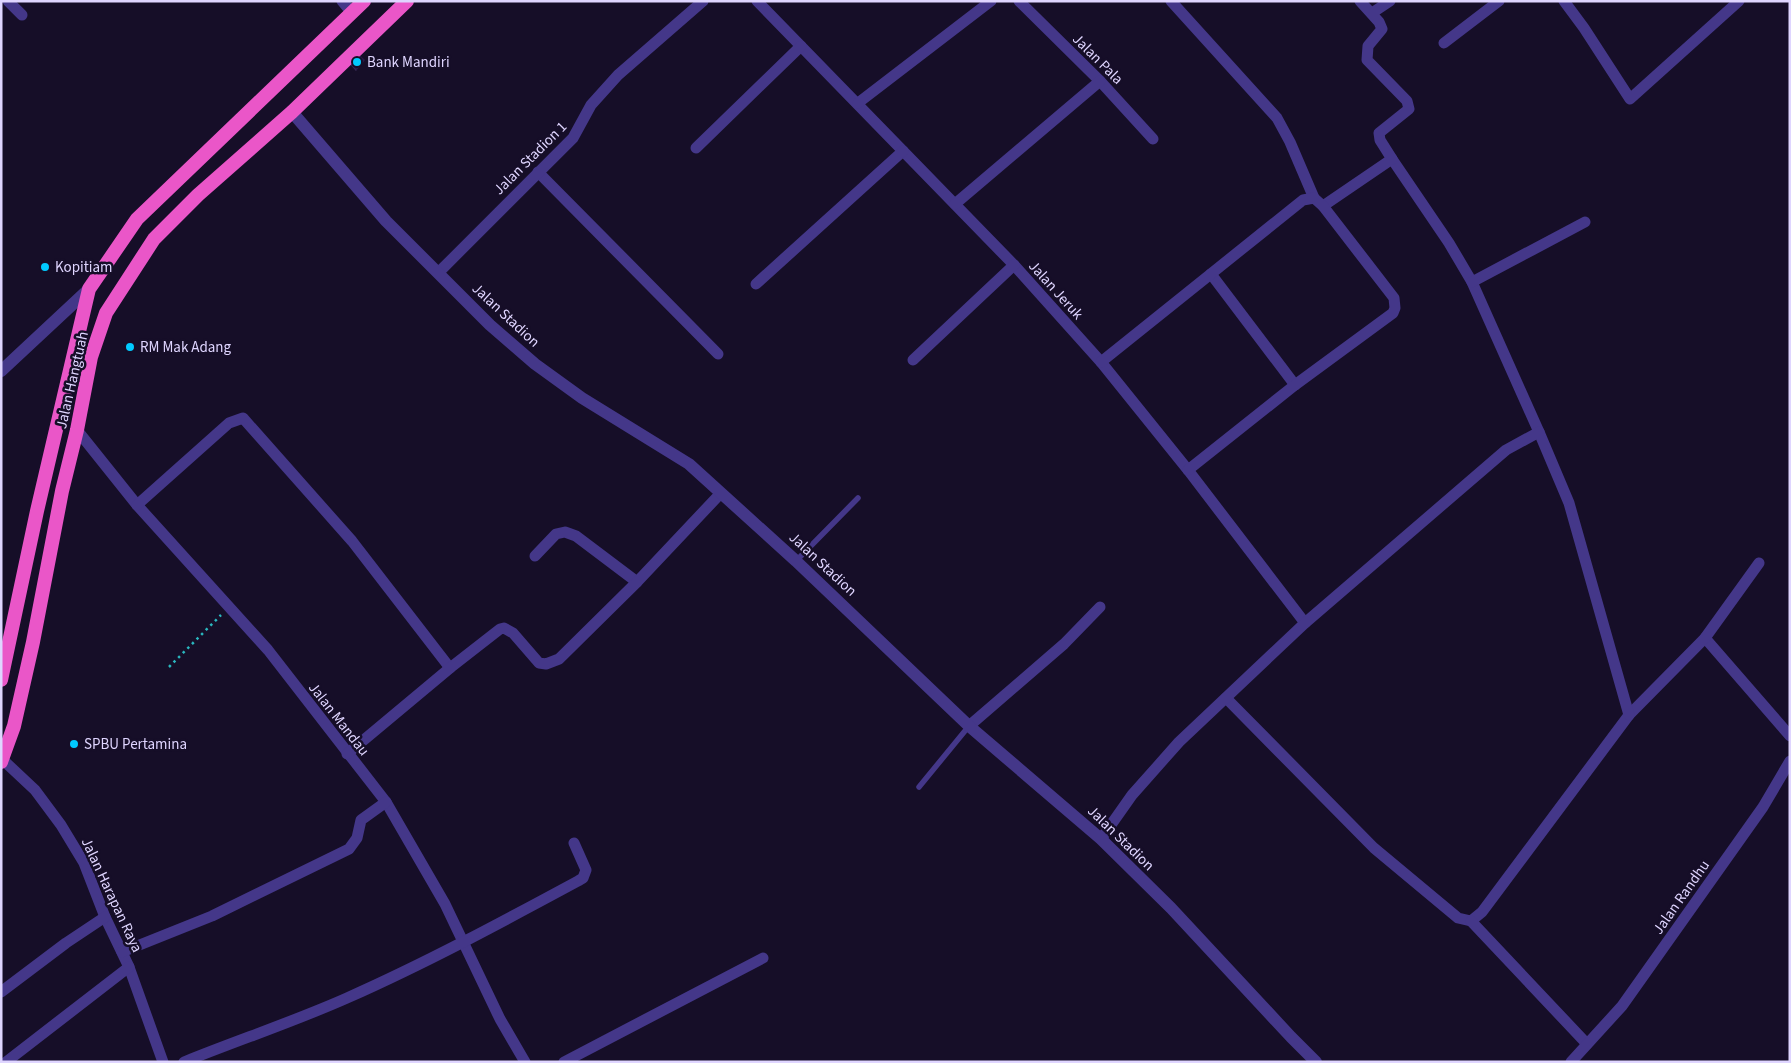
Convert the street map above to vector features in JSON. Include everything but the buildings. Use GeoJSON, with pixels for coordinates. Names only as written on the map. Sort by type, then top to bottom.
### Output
{"type":"FeatureCollection","features":[{"type":"Feature","properties":{"kind":"highway","name":"Jalan Hangtuah"},"geometry":{"type":"LineString","coordinates":[[1,680],[37,511],[89,289],[137,219],[364,1]]}},
{"type":"Feature","properties":{"kind":"highway","name":"Jalan Hangtuah"},"geometry":{"type":"LineString","coordinates":[[2,761],[18,707],[91,357],[106,313],[154,238],[198,195],[292,112],[407,1]]}},
{"type":"Feature","properties":{"kind":"street"},"geometry":{"type":"LineString","coordinates":[[8,1],[22,16]]}},
{"type":"Feature","properties":{"kind":"street"},"geometry":{"type":"LineString","coordinates":[[342,1],[352,13]]}},
{"type":"Feature","properties":{"kind":"street","name":"Jalan Stadion 1"},"geometry":{"type":"LineString","coordinates":[[439,272],[574,138],[591,105],[618,75],[703,1]]}},
{"type":"Feature","properties":{"kind":"street","name":"Jalan Jeruk"},"geometry":{"type":"LineString","coordinates":[[757,1],[1014,265],[1101,362],[1188,470],[1305,623]]}},
{"type":"Feature","properties":{"kind":"street"},"geometry":{"type":"LineString","coordinates":[[858,103],[991,1]]}},
{"type":"Feature","properties":{"kind":"street","name":"Jalan Pala"},"geometry":{"type":"LineString","coordinates":[[1019,1],[1100,81],[1153,139]]}},
{"type":"Feature","properties":{"kind":"street"},"geometry":{"type":"LineString","coordinates":[[1171,1],[1277,118],[1319,202],[1394,298],[1395,308],[1389,317],[1295,385],[1188,470]]}},
{"type":"Feature","properties":{"kind":"street"},"geometry":{"type":"LineString","coordinates":[[1360,1],[1372,13],[1382,28],[1368,46],[1366,51],[1367,60],[1409,104],[1407,112],[1379,133],[1380,140],[1449,243],[1472,282],[1539,432],[1569,503],[1629,715]]}},
{"type":"Feature","properties":{"kind":"street"},"geometry":{"type":"LineString","coordinates":[[1372,13],[1390,1]]}},
{"type":"Feature","properties":{"kind":"street"},"geometry":{"type":"LineString","coordinates":[[1444,43],[1499,1]]}},
{"type":"Feature","properties":{"kind":"street"},"geometry":{"type":"LineString","coordinates":[[1564,1],[1584,28],[1630,99],[1736,2]]}},
{"type":"Feature","properties":{"kind":"street"},"geometry":{"type":"LineString","coordinates":[[696,148],[800,46]]}},
{"type":"Feature","properties":{"kind":"street"},"geometry":{"type":"LineString","coordinates":[[955,204],[1100,81]]}},
{"type":"Feature","properties":{"kind":"street","name":"Jalan Stadion"},"geometry":{"type":"LineString","coordinates":[[292,112],[386,221],[490,325],[535,364],[621,424],[665,448],[689,464],[796,561],[969,726],[1101,839],[1171,908],[1316,1062]]}},
{"type":"Feature","properties":{"kind":"street"},"geometry":{"type":"LineString","coordinates":[[756,284],[903,151]]}},
{"type":"Feature","properties":{"kind":"street"},"geometry":{"type":"LineString","coordinates":[[1101,362],[1303,200],[1319,202],[1392,159]]}},
{"type":"Feature","properties":{"kind":"street"},"geometry":{"type":"LineString","coordinates":[[538,172],[718,354]]}},
{"type":"Feature","properties":{"kind":"street"},"geometry":{"type":"LineString","coordinates":[[1472,282],[1585,222]]}},
{"type":"Feature","properties":{"kind":"street"},"geometry":{"type":"LineString","coordinates":[[913,360],[1014,265]]}},
{"type":"Feature","properties":{"kind":"street"},"geometry":{"type":"LineString","coordinates":[[1211,274],[1295,385]]}},
{"type":"Feature","properties":{"kind":"street"},"geometry":{"type":"LineString","coordinates":[[1,371],[89,289]]}},
{"type":"Feature","properties":{"kind":"street"},"geometry":{"type":"LineString","coordinates":[[137,505],[229,423],[242,418],[352,541],[450,668]]}},
{"type":"Feature","properties":{"kind":"street","name":"Jalan Mandau"},"geometry":{"type":"LineString","coordinates":[[77,430],[137,505],[268,650],[386,802],[445,904],[500,1019],[525,1062]]}},
{"type":"Feature","properties":{"kind":"street"},"geometry":{"type":"LineString","coordinates":[[1101,839],[1144,782],[1179,742],[1305,623],[1506,450],[1539,432]]}},
{"type":"Feature","properties":{"kind":"street"},"geometry":{"type":"LineString","coordinates":[[347,754],[450,668],[504,628],[513,633],[539,663],[554,662],[638,582],[720,494]]}},
{"type":"Feature","properties":{"kind":"street"},"geometry":{"type":"LineString","coordinates":[[535,556],[556,534],[571,533],[638,582]]}},
{"type":"Feature","properties":{"kind":"street"},"geometry":{"type":"LineString","coordinates":[[1471,921],[1482,912],[1629,715],[1705,638],[1759,563]]}},
{"type":"Feature","properties":{"kind":"street"},"geometry":{"type":"LineString","coordinates":[[969,726],[1064,644],[1100,606]]}},
{"type":"Feature","properties":{"kind":"street"},"geometry":{"type":"LineString","coordinates":[[1705,638],[1790,736]]}},
{"type":"Feature","properties":{"kind":"street"},"geometry":{"type":"LineString","coordinates":[[1226,698],[1374,848],[1458,918],[1471,921],[1587,1044]]}},
{"type":"Feature","properties":{"kind":"street","name":"Jalan Harapan Raya"},"geometry":{"type":"LineString","coordinates":[[2,761],[35,790],[62,825],[84,863],[129,966],[163,1062]]}},
{"type":"Feature","properties":{"kind":"street","name":"Jalan Randhu"},"geometry":{"type":"LineString","coordinates":[[1571,1062],[1628,998],[1763,807],[1790,761]]}},
{"type":"Feature","properties":{"kind":"street"},"geometry":{"type":"LineString","coordinates":[[122,952],[212,916],[349,849],[357,838],[362,820],[386,802]]}},
{"type":"Feature","properties":{"kind":"street"},"geometry":{"type":"LineString","coordinates":[[184,1062],[256,1036],[338,1001],[463,942],[583,878],[585,867],[574,844]]}},
{"type":"Feature","properties":{"kind":"street"},"geometry":{"type":"LineString","coordinates":[[1,992],[58,949],[106,917]]}},
{"type":"Feature","properties":{"kind":"street"},"geometry":{"type":"LineString","coordinates":[[564,1062],[763,958]]}},
{"type":"Feature","properties":{"kind":"street"},"geometry":{"type":"LineString","coordinates":[[6,1062],[129,966]]}},
{"type":"Feature","properties":{"kind":"lane"},"geometry":{"type":"LineString","coordinates":[[796,561],[858,498]]}},
{"type":"Feature","properties":{"kind":"lane"},"geometry":{"type":"LineString","coordinates":[[919,787],[969,726]]}},
{"type":"Feature","properties":{"kind":"path"},"geometry":{"type":"LineString","coordinates":[[169,667],[230,607]]}},
{"type":"Feature","properties":{"kind":"place","name":"Bank Mandiri"},"geometry":{"type":"Point","coordinates":[357,62]}},
{"type":"Feature","properties":{"kind":"place","name":"Kopitiam"},"geometry":{"type":"Point","coordinates":[45,267]}},
{"type":"Feature","properties":{"kind":"place","name":"RM Mak Adang"},"geometry":{"type":"Point","coordinates":[130,347]}},
{"type":"Feature","properties":{"kind":"place","name":"SPBU Pertamina"},"geometry":{"type":"Point","coordinates":[74,744]}}]}
